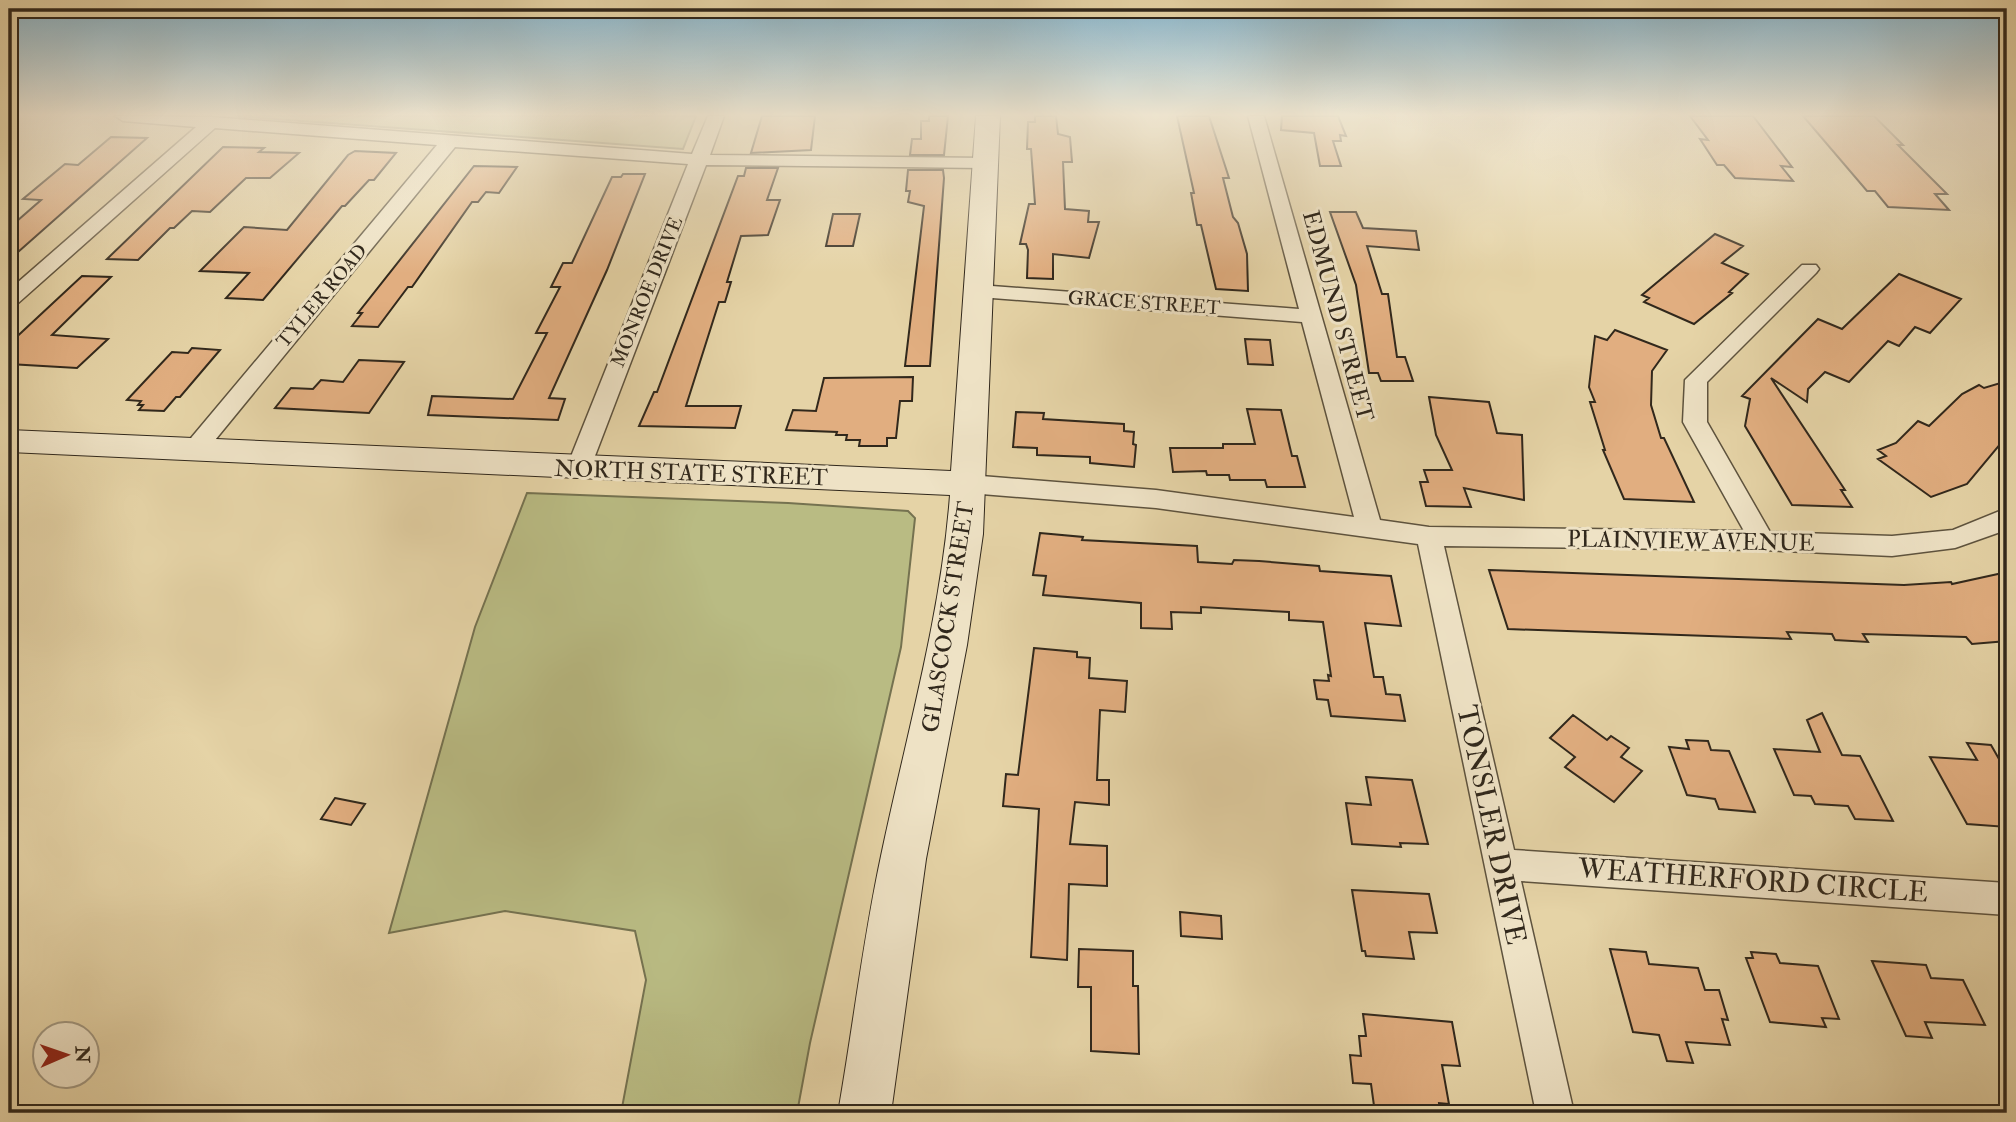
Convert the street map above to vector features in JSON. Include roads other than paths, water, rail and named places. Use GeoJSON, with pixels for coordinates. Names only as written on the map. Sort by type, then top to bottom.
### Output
{"type":"FeatureCollection","features":[{"type":"Feature","properties":{"kind":"street"},"geometry":{"type":"LineString","coordinates":[[9,302],[160,168]]}},
{"type":"Feature","properties":{"kind":"street","name":"TYLER ROAD"},"geometry":{"type":"LineString","coordinates":[[194,450],[427,168]]}},
{"type":"Feature","properties":{"kind":"street","name":"MONROE DRIVE"},"geometry":{"type":"LineString","coordinates":[[578,469],[696,168]]}},
{"type":"Feature","properties":{"kind":"street","name":"GLASCOCK STREET"},"geometry":{"type":"LineString","coordinates":[[865,1113],[904,859],[959,582],[969,484],[985,168]]}},
{"type":"Feature","properties":{"kind":"street","name":"EDMUND STREET"},"geometry":{"type":"LineString","coordinates":[[1270,168],[1370,529]]}},
{"type":"Feature","properties":{"kind":"street"},"geometry":{"type":"LineString","coordinates":[[1762,541],[1695,422],[1696,380],[1809,269]]}},
{"type":"Feature","properties":{"kind":"street","name":"GRACE STREET"},"geometry":{"type":"LineString","coordinates":[[979,291],[1309,316]]}},
{"type":"Feature","properties":{"kind":"street","name":"NORTH STATE STREET"},"geometry":{"type":"LineString","coordinates":[[9,441],[578,469],[969,484],[1156,499],[1370,529]]}},
{"type":"Feature","properties":{"kind":"street","name":"PLAINVIEW AVENUE"},"geometry":{"type":"LineString","coordinates":[[1370,529],[1429,536],[1762,541],[1892,546],[1955,539],[1997,524],[2007,517]]}},
{"type":"Feature","properties":{"kind":"street","name":"TONSLER DRIVE"},"geometry":{"type":"LineString","coordinates":[[1429,536],[1555,1113]]}},
{"type":"Feature","properties":{"kind":"street","name":"WEATHERFORD CIRCLE"},"geometry":{"type":"LineString","coordinates":[[1499,863],[2007,899]]}}]}
